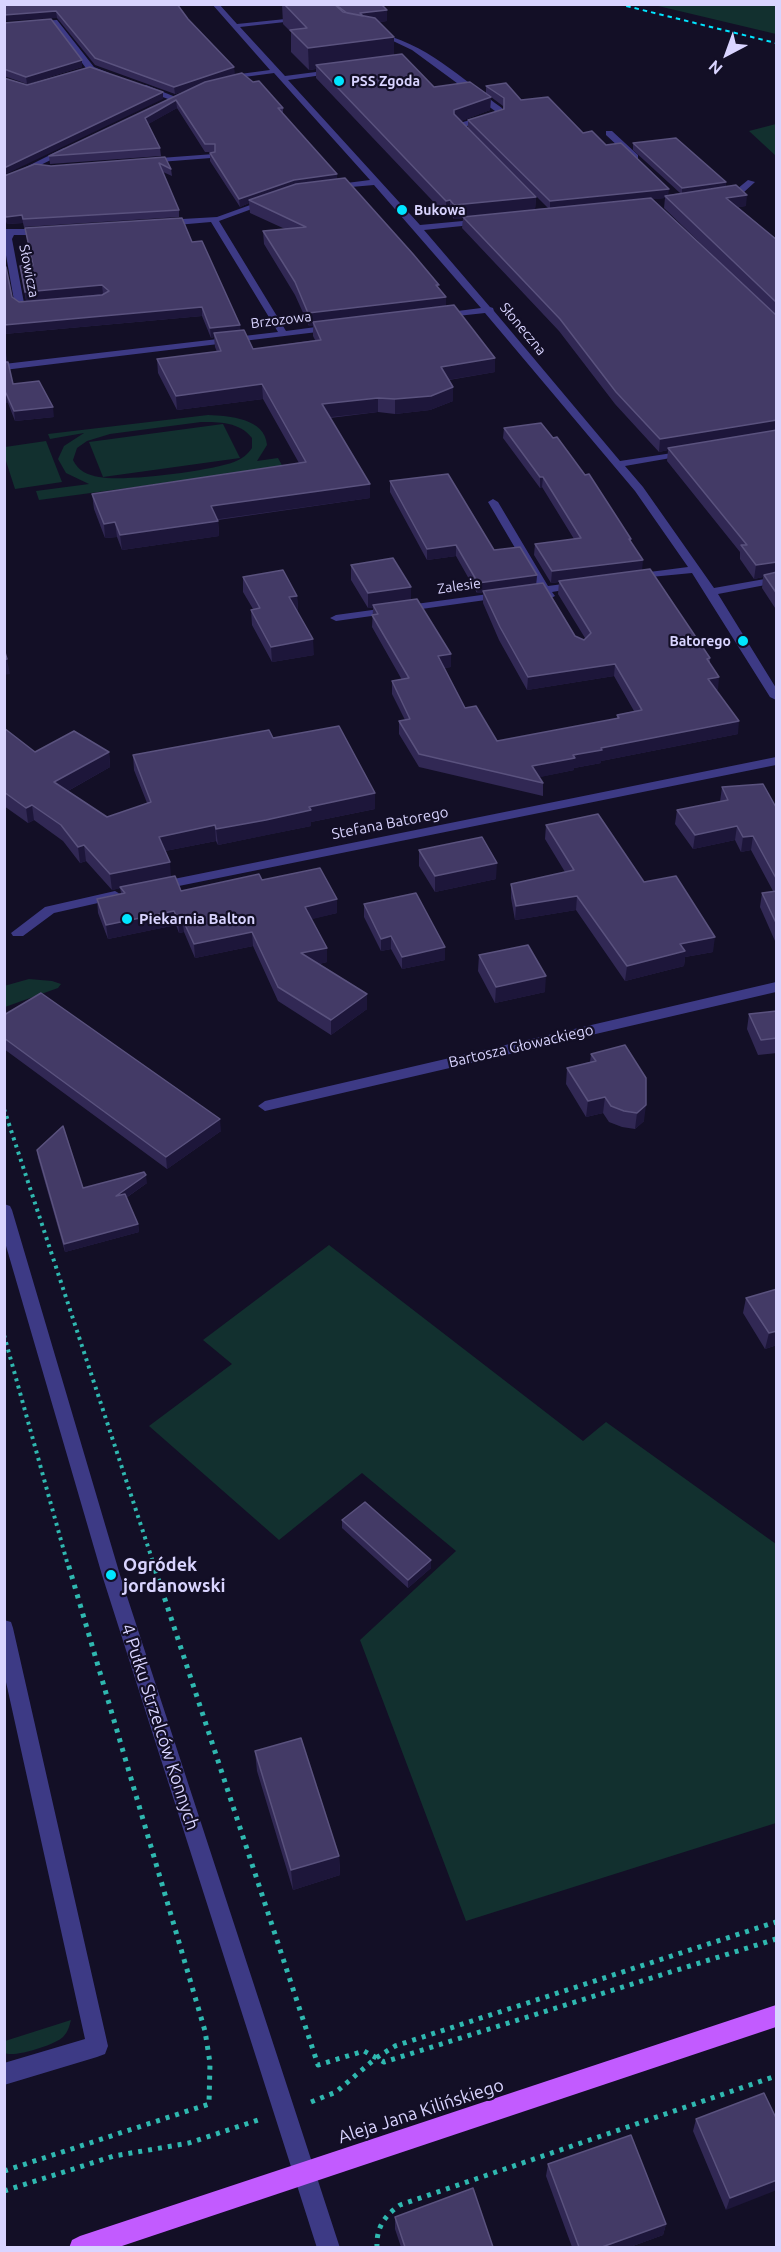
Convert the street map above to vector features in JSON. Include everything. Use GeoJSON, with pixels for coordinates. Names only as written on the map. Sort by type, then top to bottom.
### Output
{"type":"FeatureCollection","features":[{"type":"Feature","properties":{"kind":"main road","name":"Aleja Jana Kilińskiego"},"geometry":{"type":"LineString","coordinates":[[80,2247],[777,2016]]}},
{"type":"Feature","properties":{"kind":"street","name":"Słoneczna"},"geometry":{"type":"LineString","coordinates":[[215,4],[418,228],[619,464],[711,592],[777,697]]}},
{"type":"Feature","properties":{"kind":"street"},"geometry":{"type":"LineString","coordinates":[[234,26],[316,16]]}},
{"type":"Feature","properties":{"kind":"street"},"geometry":{"type":"LineString","coordinates":[[4,25],[55,21],[91,69],[113,77]]}},
{"type":"Feature","properties":{"kind":"street"},"geometry":{"type":"LineString","coordinates":[[363,33],[393,38],[415,48],[498,110],[499,114],[459,126],[475,142]]}},
{"type":"Feature","properties":{"kind":"street"},"geometry":{"type":"LineString","coordinates":[[417,61],[428,59]]}},
{"type":"Feature","properties":{"kind":"street"},"geometry":{"type":"LineString","coordinates":[[80,72],[91,69]]}},
{"type":"Feature","properties":{"kind":"street"},"geometry":{"type":"LineString","coordinates":[[218,81],[341,71]]}},
{"type":"Feature","properties":{"kind":"street"},"geometry":{"type":"LineString","coordinates":[[135,85],[174,98]]}},
{"type":"Feature","properties":{"kind":"street"},"geometry":{"type":"LineString","coordinates":[[164,104],[184,94]]}},
{"type":"Feature","properties":{"kind":"street"},"geometry":{"type":"LineString","coordinates":[[609,133],[644,166]]}},
{"type":"Feature","properties":{"kind":"street"},"geometry":{"type":"LineString","coordinates":[[4,181],[77,145]]}},
{"type":"Feature","properties":{"kind":"street"},"geometry":{"type":"LineString","coordinates":[[142,161],[211,156]]}},
{"type":"Feature","properties":{"kind":"street"},"geometry":{"type":"LineString","coordinates":[[34,166],[52,169]]}},
{"type":"Feature","properties":{"kind":"street"},"geometry":{"type":"LineString","coordinates":[[319,188],[376,182]]}},
{"type":"Feature","properties":{"kind":"street"},"geometry":{"type":"LineString","coordinates":[[708,196],[740,191],[751,182]]}},
{"type":"Feature","properties":{"kind":"street"},"geometry":{"type":"LineString","coordinates":[[151,224],[214,220],[277,198]]}},
{"type":"Feature","properties":{"kind":"street"},"geometry":{"type":"LineString","coordinates":[[214,220],[283,333]]}},
{"type":"Feature","properties":{"kind":"street"},"geometry":{"type":"LineString","coordinates":[[418,228],[491,220]]}},
{"type":"Feature","properties":{"kind":"street","name":"Słowicza"},"geometry":{"type":"LineString","coordinates":[[43,304],[20,306],[8,232],[56,231]]}},
{"type":"Feature","properties":{"kind":"street"},"geometry":{"type":"LineString","coordinates":[[427,317],[489,310]]}},
{"type":"Feature","properties":{"kind":"street","name":"Brzozowa"},"geometry":{"type":"LineString","coordinates":[[4,367],[338,327]]}},
{"type":"Feature","properties":{"kind":"street"},"geometry":{"type":"LineString","coordinates":[[619,464],[697,450]]}},
{"type":"Feature","properties":{"kind":"street"},"geometry":{"type":"LineString","coordinates":[[493,502],[557,608]]}},
{"type":"Feature","properties":{"kind":"street"},"geometry":{"type":"LineString","coordinates":[[625,578],[694,569]]}},
{"type":"Feature","properties":{"kind":"street"},"geometry":{"type":"LineString","coordinates":[[711,592],[777,580]]}},
{"type":"Feature","properties":{"kind":"street","name":"Zalesie"},"geometry":{"type":"LineString","coordinates":[[336,618],[591,583]]}},
{"type":"Feature","properties":{"kind":"street","name":"Stefana Batorego"},"geometry":{"type":"LineString","coordinates":[[18,933],[51,910],[777,761]]}},
{"type":"Feature","properties":{"kind":"street","name":"Bartosza Głowackiego"},"geometry":{"type":"LineString","coordinates":[[264,1106],[777,987]]}},
{"type":"Feature","properties":{"kind":"street","name":"4 Pułku Strzelców Konnych"},"geometry":{"type":"LineString","coordinates":[[4,1209],[10,1245],[111,1575],[329,2247]]}},
{"type":"Feature","properties":{"kind":"street"},"geometry":{"type":"LineString","coordinates":[[4,1628],[97,2046],[4,2074]]}},
{"type":"Feature","properties":{"kind":"path"},"geometry":{"type":"LineString","coordinates":[[4,1108],[318,2065],[364,2050],[384,2062],[777,1939]]}},
{"type":"Feature","properties":{"kind":"path"},"geometry":{"type":"LineString","coordinates":[[4,1335],[45,1485],[205,2031],[210,2063],[209,2104],[4,2171]]}},
{"type":"Feature","properties":{"kind":"path"},"geometry":{"type":"LineString","coordinates":[[4,2191],[114,2156],[189,2143],[284,2112],[336,2092],[376,2058],[395,2046],[777,1922]]}},
{"type":"Feature","properties":{"kind":"path"},"geometry":{"type":"LineString","coordinates":[[377,2247],[379,2225],[385,2215],[400,2205],[777,2076]]}},
{"type":"Feature","properties":{"kind":"green space"},"geometry":{"type":"Polygon","coordinates":[[[654,5],[776,5],[776,34],[654,5]]]}},
{"type":"Feature","properties":{"kind":"green space"},"geometry":{"type":"Polygon","coordinates":[[[776,124],[776,156],[749,131],[776,124]]]}},
{"type":"Feature","properties":{"kind":"green space"},"geometry":{"type":"Polygon","coordinates":[[[208,415],[226,416],[245,420],[260,429],[267,445],[257,461],[278,458],[283,467],[39,500],[36,491],[89,484],[66,473],[58,459],[64,446],[84,433],[50,439],[48,434],[208,415]],[[201,422],[110,434],[87,441],[77,448],[73,460],[81,470],[95,476],[146,477],[187,472],[234,462],[246,455],[252,448],[252,438],[242,429],[229,424],[201,422]]]}},
{"type":"Feature","properties":{"kind":"green space"},"geometry":{"type":"Polygon","coordinates":[[[223,424],[240,458],[103,477],[89,442],[223,424]]]}},
{"type":"Feature","properties":{"kind":"green space"},"geometry":{"type":"Polygon","coordinates":[[[46,441],[62,482],[15,489],[5,458],[5,447],[46,441]]]}},
{"type":"Feature","properties":{"kind":"green space"},"geometry":{"type":"Polygon","coordinates":[[[29,979],[61,984],[58,988],[5,1007],[4,986],[29,979]]]}},
{"type":"Feature","properties":{"kind":"green space"},"geometry":{"type":"Polygon","coordinates":[[[329,1245],[583,1441],[606,1422],[776,1544],[776,1823],[466,1921],[360,1640],[456,1551],[362,1473],[279,1540],[149,1426],[232,1364],[203,1340],[329,1245]]]}},
{"type":"Feature","properties":{"kind":"green space"},"geometry":{"type":"Polygon","coordinates":[[[71,2020],[66,2033],[59,2040],[25,2052],[5,2053],[5,2041],[71,2020]]]}},
{"type":"Feature","properties":{"kind":"building"},"geometry":{"type":"Polygon","coordinates":[[[4,4],[177,4],[188,19],[234,67],[174,87],[95,58],[56,11],[4,15],[4,4]]]}},
{"type":"Feature","properties":{"kind":"building"},"geometry":{"type":"Polygon","coordinates":[[[284,4],[334,4],[343,12],[375,18],[394,37],[308,48],[290,30],[307,28],[284,4]]]}},
{"type":"Feature","properties":{"kind":"building"},"geometry":{"type":"Polygon","coordinates":[[[335,4],[381,4],[387,10],[360,13],[363,16],[347,13],[335,4]]]}},
{"type":"Feature","properties":{"kind":"building"},"geometry":{"type":"Polygon","coordinates":[[[51,19],[82,60],[26,77],[4,69],[4,23],[51,19]]]}},
{"type":"Feature","properties":{"kind":"building"},"geometry":{"type":"Polygon","coordinates":[[[402,54],[434,87],[470,82],[491,97],[454,110],[454,114],[536,197],[454,205],[450,200],[446,201],[316,65],[402,54]]]}},
{"type":"Feature","properties":{"kind":"building"},"geometry":{"type":"Polygon","coordinates":[[[90,67],[163,92],[4,168],[4,78],[27,85],[90,67]]]}},
{"type":"Feature","properties":{"kind":"building"},"geometry":{"type":"Polygon","coordinates":[[[242,73],[253,82],[259,81],[283,108],[278,108],[337,174],[294,180],[239,199],[210,153],[215,152],[215,144],[205,144],[176,100],[145,118],[160,148],[49,156],[205,82],[242,73]]]}},
{"type":"Feature","properties":{"kind":"building"},"geometry":{"type":"Polygon","coordinates":[[[506,83],[521,100],[548,97],[583,133],[592,131],[606,145],[621,143],[669,189],[550,201],[468,120],[504,109],[504,98],[486,86],[506,83]]]}},
{"type":"Feature","properties":{"kind":"building"},"geometry":{"type":"Polygon","coordinates":[[[676,138],[726,182],[682,188],[633,143],[676,138]]]}},
{"type":"Feature","properties":{"kind":"building"},"geometry":{"type":"Polygon","coordinates":[[[165,157],[171,169],[159,163],[179,210],[23,219],[22,215],[6,217],[4,212],[4,176],[35,164],[51,166],[165,157]]]}},
{"type":"Feature","properties":{"kind":"building"},"geometry":{"type":"Polygon","coordinates":[[[345,178],[413,254],[446,297],[308,313],[295,282],[263,231],[306,227],[249,200],[296,184],[345,178]]]}},
{"type":"Feature","properties":{"kind":"building"},"geometry":{"type":"Polygon","coordinates":[[[736,185],[747,195],[726,198],[777,240],[777,303],[665,196],[736,185]]]}},
{"type":"Feature","properties":{"kind":"building"},"geometry":{"type":"Polygon","coordinates":[[[651,198],[777,316],[777,420],[660,439],[616,392],[560,319],[463,217],[651,198]]]}},
{"type":"Feature","properties":{"kind":"building"},"geometry":{"type":"Polygon","coordinates":[[[182,218],[192,242],[202,241],[240,325],[210,328],[202,307],[4,325],[4,267],[6,267],[12,297],[19,302],[102,295],[109,291],[102,285],[25,292],[20,266],[33,265],[25,228],[182,218]]]}},
{"type":"Feature","properties":{"kind":"building"},"geometry":{"type":"Polygon","coordinates":[[[454,305],[495,358],[441,367],[453,387],[431,396],[378,398],[322,404],[370,484],[211,506],[218,521],[120,535],[115,522],[104,524],[92,494],[306,462],[262,384],[176,396],[157,359],[221,351],[214,333],[244,330],[253,349],[321,340],[313,322],[454,305]]]}},
{"type":"Feature","properties":{"kind":"building"},"geometry":{"type":"Polygon","coordinates":[[[4,362],[8,362],[13,384],[39,381],[53,407],[14,411],[6,393],[4,394],[4,362]]]}},
{"type":"Feature","properties":{"kind":"building"},"geometry":{"type":"Polygon","coordinates":[[[541,423],[553,438],[557,437],[585,475],[589,474],[643,560],[552,571],[535,544],[581,538],[543,477],[540,477],[504,428],[541,423]]]}},
{"type":"Feature","properties":{"kind":"building"},"geometry":{"type":"Polygon","coordinates":[[[777,430],[777,562],[756,565],[741,545],[747,545],[668,448],[777,430]]]}},
{"type":"Feature","properties":{"kind":"building"},"geometry":{"type":"Polygon","coordinates":[[[448,474],[494,550],[520,547],[537,575],[478,583],[456,545],[427,549],[390,481],[448,474]]]}},
{"type":"Feature","properties":{"kind":"building"},"geometry":{"type":"Polygon","coordinates":[[[393,558],[411,587],[368,593],[351,565],[393,558]]]}},
{"type":"Feature","properties":{"kind":"building"},"geometry":{"type":"Polygon","coordinates":[[[650,569],[710,658],[707,659],[719,677],[708,679],[739,721],[601,748],[602,750],[573,755],[575,758],[532,766],[543,783],[419,754],[399,721],[410,719],[392,681],[409,678],[372,615],[378,614],[373,605],[417,599],[451,654],[438,656],[465,708],[476,706],[497,741],[619,718],[617,715],[642,710],[615,664],[528,677],[483,591],[543,583],[575,636],[584,640],[591,633],[559,581],[650,569]]]}},
{"type":"Feature","properties":{"kind":"building"},"geometry":{"type":"Polygon","coordinates":[[[283,570],[297,596],[289,597],[313,639],[271,647],[251,610],[260,608],[243,577],[283,570]]]}},
{"type":"Feature","properties":{"kind":"building"},"geometry":{"type":"Polygon","coordinates":[[[777,572],[777,594],[764,575],[777,572]]]}},
{"type":"Feature","properties":{"kind":"building"},"geometry":{"type":"Polygon","coordinates":[[[339,726],[375,793],[309,807],[311,810],[266,820],[216,829],[215,825],[159,837],[170,862],[110,874],[84,845],[78,847],[61,825],[32,805],[26,808],[4,792],[4,728],[35,752],[74,731],[109,752],[54,782],[107,817],[151,802],[133,755],[269,730],[273,738],[339,726]]]}},
{"type":"Feature","properties":{"kind":"building"},"geometry":{"type":"Polygon","coordinates":[[[763,784],[777,809],[777,880],[753,836],[743,837],[737,826],[695,835],[677,810],[728,800],[722,787],[763,784]]]}},
{"type":"Feature","properties":{"kind":"building"},"geometry":{"type":"Polygon","coordinates":[[[598,814],[644,882],[676,876],[715,937],[680,944],[685,951],[627,966],[577,896],[516,906],[511,884],[574,870],[546,825],[598,814]]]}},
{"type":"Feature","properties":{"kind":"building"},"geometry":{"type":"Polygon","coordinates":[[[482,837],[497,863],[435,876],[419,850],[482,837]]]}},
{"type":"Feature","properties":{"kind":"building"},"geometry":{"type":"Polygon","coordinates":[[[320,868],[337,899],[305,907],[327,948],[301,953],[367,994],[331,1020],[278,987],[252,932],[194,944],[182,918],[178,919],[174,911],[106,925],[97,899],[125,893],[120,887],[175,876],[181,891],[259,874],[262,880],[320,868]]]}},
{"type":"Feature","properties":{"kind":"building"},"geometry":{"type":"Polygon","coordinates":[[[777,891],[777,925],[762,893],[777,891]]]}},
{"type":"Feature","properties":{"kind":"building"},"geometry":{"type":"Polygon","coordinates":[[[416,893],[445,947],[402,957],[391,936],[381,939],[364,904],[416,893]]]}},
{"type":"Feature","properties":{"kind":"building"},"geometry":{"type":"Polygon","coordinates":[[[528,945],[546,976],[496,987],[479,955],[528,945]]]}},
{"type":"Feature","properties":{"kind":"building"},"geometry":{"type":"Polygon","coordinates":[[[41,993],[220,1119],[166,1157],[4,1038],[4,1015],[41,993]]]}},
{"type":"Feature","properties":{"kind":"building"},"geometry":{"type":"Polygon","coordinates":[[[777,1011],[777,1038],[761,1040],[749,1014],[777,1011]]]}},
{"type":"Feature","properties":{"kind":"building"},"geometry":{"type":"Polygon","coordinates":[[[625,1045],[646,1078],[646,1105],[637,1113],[611,1106],[605,1097],[588,1101],[567,1068],[596,1061],[591,1054],[625,1045]]]}},
{"type":"Feature","properties":{"kind":"building"},"geometry":{"type":"Polygon","coordinates":[[[63,1126],[83,1188],[144,1172],[146,1175],[116,1196],[125,1194],[138,1224],[64,1244],[37,1150],[63,1126]]]}},
{"type":"Feature","properties":{"kind":"building"},"geometry":{"type":"Polygon","coordinates":[[[777,1289],[777,1331],[769,1333],[746,1298],[777,1289]]]}},
{"type":"Feature","properties":{"kind":"building"},"geometry":{"type":"Polygon","coordinates":[[[365,1502],[431,1560],[408,1580],[342,1520],[365,1502]]]}},
{"type":"Feature","properties":{"kind":"building"},"geometry":{"type":"Polygon","coordinates":[[[301,1738],[339,1856],[291,1870],[255,1751],[301,1738]]]}},
{"type":"Feature","properties":{"kind":"building"},"geometry":{"type":"Polygon","coordinates":[[[764,2093],[777,2120],[777,2180],[730,2198],[696,2119],[764,2093]]]}},
{"type":"Feature","properties":{"kind":"building"},"geometry":{"type":"Polygon","coordinates":[[[631,2135],[666,2224],[602,2247],[579,2247],[548,2164],[631,2135]]]}},
{"type":"Feature","properties":{"kind":"building"},"geometry":{"type":"Polygon","coordinates":[[[473,2188],[493,2247],[405,2247],[395,2217],[473,2188]]]}},
{"type":"Feature","properties":{"kind":"railway"},"geometry":{"type":"LineString","coordinates":[[618,4],[776,43]]}},
{"type":"Feature","properties":{"kind":"place","name":"PSS Zgoda"},"geometry":{"type":"Point","coordinates":[339,81]}},
{"type":"Feature","properties":{"kind":"place","name":"Bukowa"},"geometry":{"type":"Point","coordinates":[402,210]}},
{"type":"Feature","properties":{"kind":"place","name":"Batorego"},"geometry":{"type":"Point","coordinates":[743,641]}},
{"type":"Feature","properties":{"kind":"place","name":"Piekarnia Balton"},"geometry":{"type":"Point","coordinates":[127,919]}},
{"type":"Feature","properties":{"kind":"place","name":"Ogródek jordanowski"},"geometry":{"type":"Point","coordinates":[111,1575]}}]}
